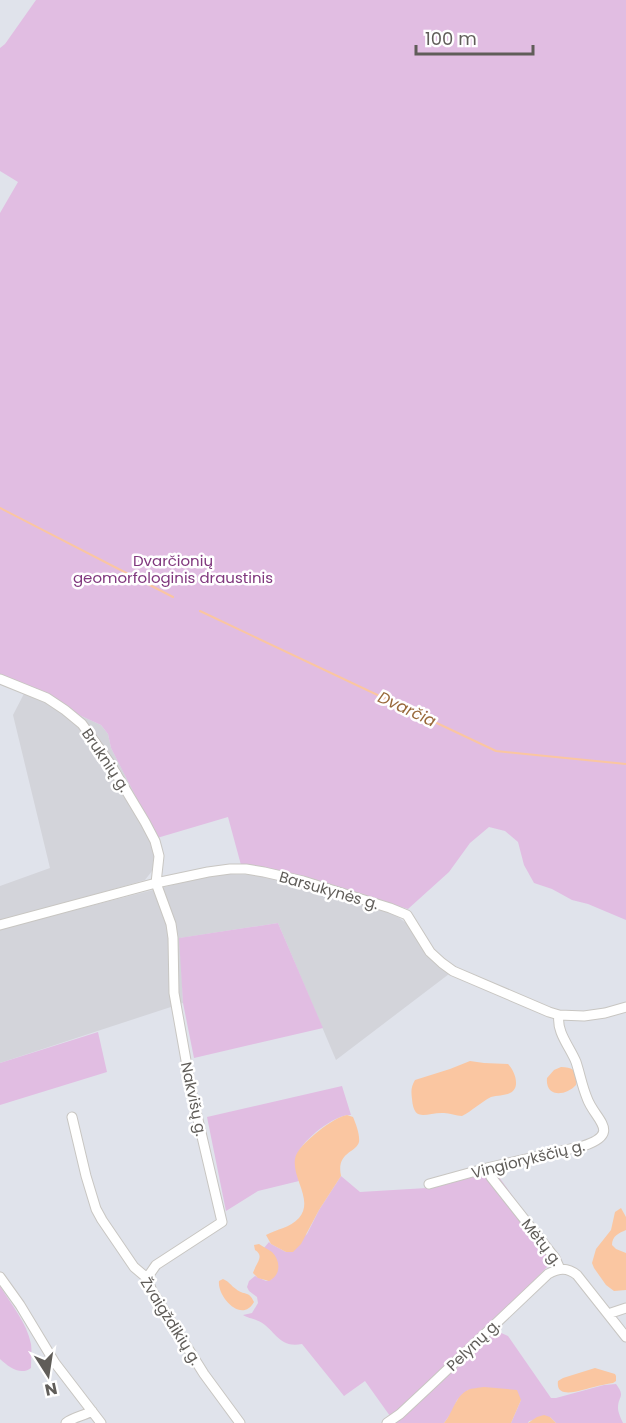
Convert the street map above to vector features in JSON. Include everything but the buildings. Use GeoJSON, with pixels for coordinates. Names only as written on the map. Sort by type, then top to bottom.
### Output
{"type":"FeatureCollection","features":[{"type":"Feature","properties":{"kind":"street","name":"Bruknių g."},"geometry":{"type":"LineString","coordinates":[[0,679],[47,698],[81,724],[109,762],[155,841],[159,856],[156,883]]}},
{"type":"Feature","properties":{"kind":"street","name":"Barsukynės g."},"geometry":{"type":"LineString","coordinates":[[0,925],[156,883],[208,872],[246,869],[303,881],[406,915],[430,952],[453,972],[549,1012],[559,1015],[584,1016],[626,1007]]}},
{"type":"Feature","properties":{"kind":"street","name":"Nakvišų g."},"geometry":{"type":"LineString","coordinates":[[147,1278],[156,1265],[222,1222],[192,1094],[174,993],[171,924],[156,883]]}},
{"type":"Feature","properties":{"kind":"street","name":"Vingiorykščių g."},"geometry":{"type":"LineString","coordinates":[[429,1184],[583,1146],[595,1141],[603,1133],[602,1122],[587,1098],[575,1058],[560,1030],[559,1015]]}},
{"type":"Feature","properties":{"kind":"street","name":"Žvaigždikių g."},"geometry":{"type":"LineString","coordinates":[[72,1117],[86,1176],[96,1209],[102,1220],[134,1267],[147,1278],[152,1292],[204,1374],[240,1423]]}},
{"type":"Feature","properties":{"kind":"street","name":"Mėtų g."},"geometry":{"type":"LineString","coordinates":[[487,1168],[491,1177],[555,1258],[560,1269],[569,1270],[577,1275],[626,1337]]}},
{"type":"Feature","properties":{"kind":"street","name":"Pelynų g."},"geometry":{"type":"LineString","coordinates":[[387,1423],[400,1414],[548,1274],[560,1269]]}},
{"type":"Feature","properties":{"kind":"street"},"geometry":{"type":"LineString","coordinates":[[0,1277],[55,1363],[101,1423]]}},
{"type":"Feature","properties":{"kind":"street"},"geometry":{"type":"LineString","coordinates":[[609,1314],[626,1308]]}},
{"type":"Feature","properties":{"kind":"street"},"geometry":{"type":"LineString","coordinates":[[66,1423],[92,1411]]}},
{"type":"Feature","properties":{"kind":"shaded area"},"geometry":{"type":"Polygon","coordinates":[[[28,686],[51,696],[79,715],[101,725],[108,734],[111,748],[146,815],[154,849],[154,862],[152,871],[145,880],[0,922],[0,886],[50,868],[13,715],[28,686]]]}},
{"type":"Feature","properties":{"kind":"shaded area"},"geometry":{"type":"Polygon","coordinates":[[[225,874],[259,875],[319,889],[384,910],[410,926],[434,959],[449,974],[336,1060],[278,923],[180,938],[183,1003],[0,1063],[0,929],[204,877],[225,874]]]}},
{"type":"Feature","properties":{"kind":"shaded area"},"geometry":{"type":"Polygon","coordinates":[[[470,1061],[508,1064],[516,1079],[513,1091],[491,1097],[462,1116],[444,1113],[422,1115],[415,1112],[411,1094],[415,1080],[470,1061]]]}},
{"type":"Feature","properties":{"kind":"shaded area"},"geometry":{"type":"Polygon","coordinates":[[[561,1067],[574,1071],[576,1085],[572,1089],[557,1093],[549,1089],[547,1078],[554,1070],[561,1067]]]}},
{"type":"Feature","properties":{"kind":"shaded area"},"geometry":{"type":"Polygon","coordinates":[[[347,1115],[353,1117],[359,1142],[341,1162],[341,1176],[301,1244],[293,1252],[286,1252],[271,1244],[266,1235],[292,1224],[303,1211],[304,1197],[296,1174],[296,1156],[303,1145],[319,1131],[334,1120],[347,1115]]]}},
{"type":"Feature","properties":{"kind":"shaded area"},"geometry":{"type":"Polygon","coordinates":[[[621,1208],[626,1217],[626,1230],[615,1237],[612,1245],[626,1253],[626,1290],[614,1291],[606,1285],[592,1263],[596,1249],[611,1230],[615,1212],[621,1208]]]}},
{"type":"Feature","properties":{"kind":"shaded area"},"geometry":{"type":"Polygon","coordinates":[[[259,1244],[272,1252],[277,1259],[278,1272],[269,1281],[258,1278],[253,1273],[260,1257],[254,1245],[259,1244]]]}},
{"type":"Feature","properties":{"kind":"shaded area"},"geometry":{"type":"Polygon","coordinates":[[[223,1279],[250,1296],[254,1302],[249,1308],[243,1310],[231,1306],[219,1287],[219,1281],[223,1279]]]}},
{"type":"Feature","properties":{"kind":"shaded area"},"geometry":{"type":"Polygon","coordinates":[[[595,1368],[615,1374],[616,1381],[571,1392],[561,1391],[558,1387],[558,1381],[563,1378],[595,1368]]]}},
{"type":"Feature","properties":{"kind":"shaded area"},"geometry":{"type":"Polygon","coordinates":[[[484,1387],[517,1390],[521,1400],[511,1423],[444,1423],[457,1400],[464,1393],[470,1389],[484,1387]]]}},
{"type":"Feature","properties":{"kind":"shaded area"},"geometry":{"type":"Polygon","coordinates":[[[544,1415],[556,1423],[528,1423],[537,1417],[544,1415]]]}},
{"type":"Feature","properties":{"kind":"green space","name":"Dvarčionių geomorfologinis draustinis"},"geometry":{"type":"Polygon","coordinates":[[[36,0],[626,0],[626,920],[534,883],[524,865],[518,842],[505,831],[489,827],[470,843],[449,872],[408,909],[260,866],[241,865],[228,817],[157,838],[111,748],[108,734],[101,725],[79,715],[51,696],[0,674],[0,213],[18,182],[0,171],[0,48],[36,0]]]}},
{"type":"Feature","properties":{"kind":"green space"},"geometry":{"type":"Polygon","coordinates":[[[278,923],[323,1028],[194,1058],[183,1003],[179,938],[278,923]]]}},
{"type":"Feature","properties":{"kind":"green space"},"geometry":{"type":"Polygon","coordinates":[[[98,1032],[107,1072],[0,1105],[0,1063],[98,1032]]]}},
{"type":"Feature","properties":{"kind":"green space"},"geometry":{"type":"Polygon","coordinates":[[[342,1086],[351,1115],[329,1123],[301,1147],[296,1160],[299,1181],[258,1191],[226,1211],[207,1117],[342,1086]]]}},
{"type":"Feature","properties":{"kind":"green space"},"geometry":{"type":"Polygon","coordinates":[[[494,1170],[548,1245],[550,1264],[492,1324],[499,1332],[508,1336],[551,1398],[616,1384],[621,1394],[618,1408],[623,1423],[556,1423],[550,1417],[528,1423],[511,1423],[521,1400],[468,1390],[457,1400],[444,1423],[395,1423],[365,1381],[344,1396],[302,1344],[287,1343],[262,1323],[243,1315],[252,1313],[258,1303],[257,1297],[247,1287],[249,1281],[255,1276],[266,1281],[272,1279],[264,1248],[269,1242],[286,1252],[307,1234],[341,1176],[360,1192],[427,1188],[494,1170]]]}},
{"type":"Feature","properties":{"kind":"green space"},"geometry":{"type":"Polygon","coordinates":[[[0,1286],[29,1336],[31,1368],[27,1370],[15,1370],[0,1359],[0,1286]]]}},
{"type":"Feature","properties":{"kind":"waterway","name":"Dvarčia"},"geometry":{"type":"LineString","coordinates":[[0,508],[173,597]]}},
{"type":"Feature","properties":{"kind":"waterway","name":"Dvarčia"},"geometry":{"type":"LineString","coordinates":[[200,611],[496,751],[626,764]]}}]}
